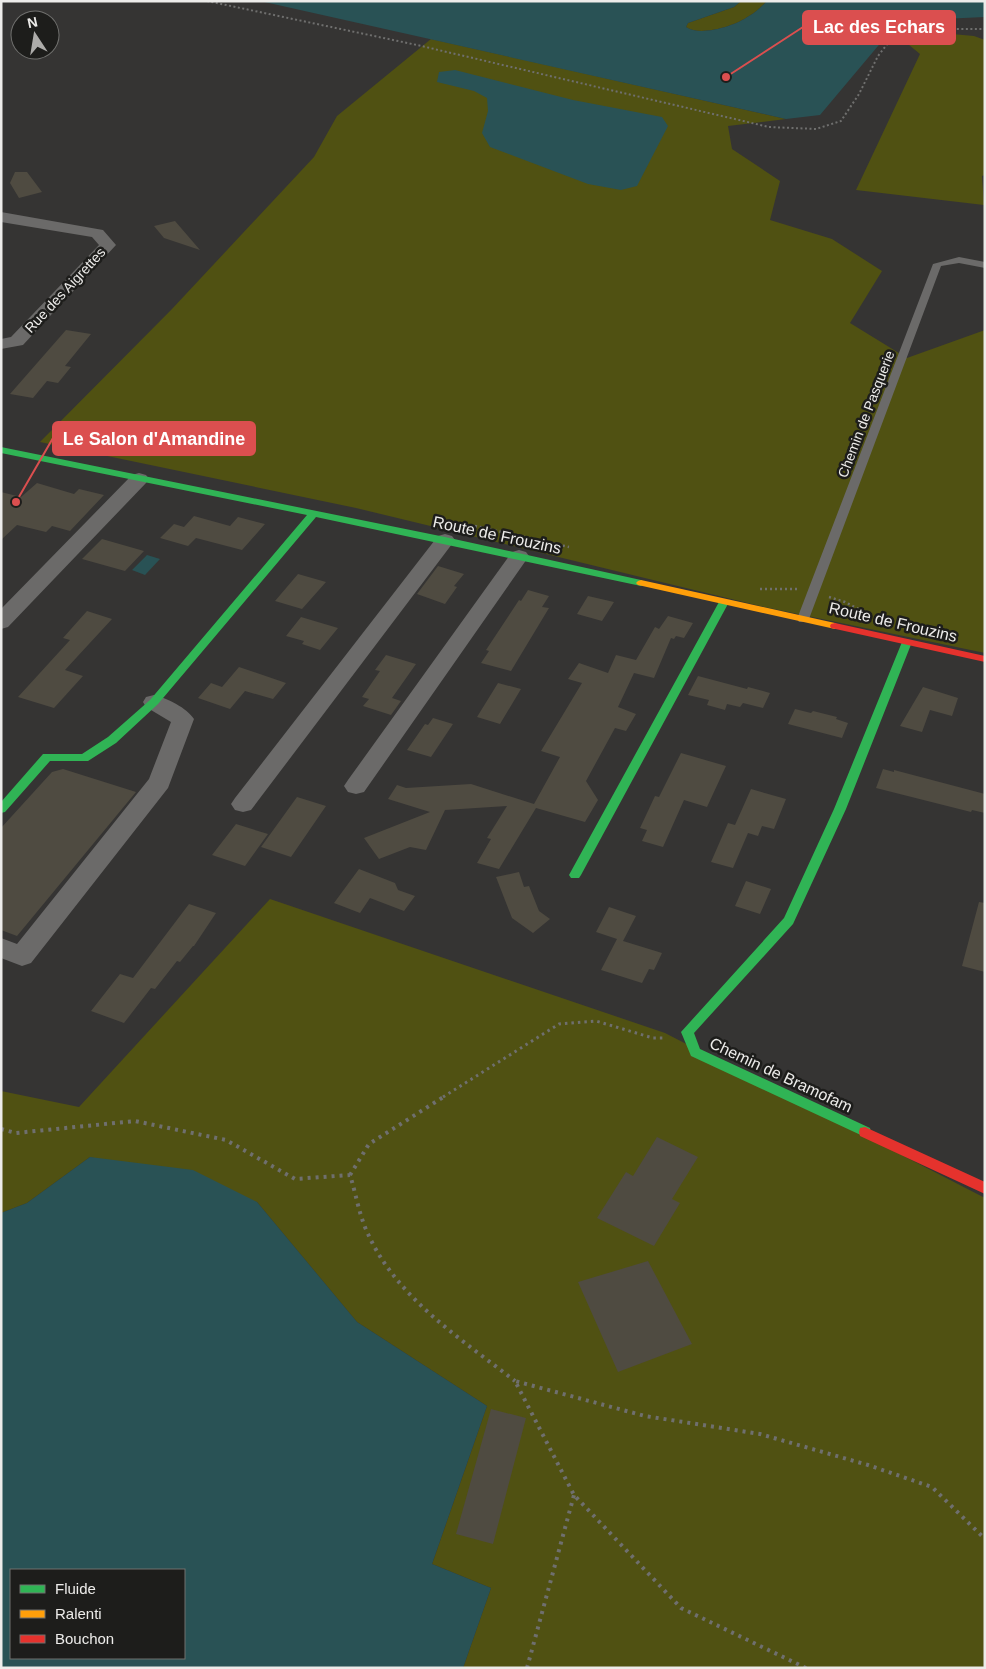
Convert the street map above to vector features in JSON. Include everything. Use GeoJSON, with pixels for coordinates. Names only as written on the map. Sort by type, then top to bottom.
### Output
{"type":"FeatureCollection","features":[{"type":"Feature","properties":{"kind":"street","name":"Rue des Aigrettes"},"geometry":{"type":"LineString","coordinates":[[1,217],[97,233],[108,245],[17,341],[1,344]]}},
{"type":"Feature","properties":{"kind":"street","name":"Route de Frouzins"},"geometry":{"type":"LineString","coordinates":[[1,450],[445,540],[985,660]]}},
{"type":"Feature","properties":{"kind":"street"},"geometry":{"type":"LineString","coordinates":[[1,622],[140,478]]}},
{"type":"Feature","properties":{"kind":"street"},"geometry":{"type":"LineString","coordinates":[[1,809],[48,757],[84,758],[112,740],[154,702],[313,514]]}},
{"type":"Feature","properties":{"kind":"street"},"geometry":{"type":"LineString","coordinates":[[243,804],[445,540]]}},
{"type":"Feature","properties":{"kind":"street"},"geometry":{"type":"LineString","coordinates":[[356,786],[519,556]]}},
{"type":"Feature","properties":{"kind":"street"},"geometry":{"type":"LineString","coordinates":[[575,875],[724,602]]}},
{"type":"Feature","properties":{"kind":"street","name":"Chemin de Bramofam"},"geometry":{"type":"LineString","coordinates":[[907,642],[840,810],[789,921],[687,1032],[695,1052],[985,1188]]}},
{"type":"Feature","properties":{"kind":"street"},"geometry":{"type":"LineString","coordinates":[[1,948],[22,956],[160,782],[183,719],[154,702]]}},
{"type":"Feature","properties":{"kind":"lane","name":"Chemin de Pasquerie"},"geometry":{"type":"LineString","coordinates":[[803,619],[938,264],[959,260],[985,265]]}},
{"type":"Feature","properties":{"kind":"path"},"geometry":{"type":"LineString","coordinates":[[207,1],[417,44],[769,127],[816,129],[841,121],[859,94],[878,56],[896,34],[916,29],[985,29]]}},
{"type":"Feature","properties":{"kind":"path"},"geometry":{"type":"LineString","coordinates":[[690,1040],[653,1038],[596,1021],[559,1024],[369,1144],[350,1175],[368,1233],[394,1278],[424,1308],[515,1381],[645,1416],[760,1434],[868,1465],[932,1488],[985,1539]]}},
{"type":"Feature","properties":{"kind":"path"},"geometry":{"type":"LineString","coordinates":[[1,1128],[16,1133],[135,1120],[226,1140],[295,1178],[350,1175]]}},
{"type":"Feature","properties":{"kind":"path"},"geometry":{"type":"LineString","coordinates":[[515,1381],[574,1496],[681,1608],[806,1668]]}},
{"type":"Feature","properties":{"kind":"path"},"geometry":{"type":"LineString","coordinates":[[527,1668],[574,1496]]}},
{"type":"Feature","properties":{"kind":"shaded area"},"geometry":{"type":"Polygon","coordinates":[[[741,1],[767,1],[743,20],[727,27],[700,31],[686,27],[688,23],[734,7],[741,1]]]}},
{"type":"Feature","properties":{"kind":"shaded area"},"geometry":{"type":"Polygon","coordinates":[[[930,32],[974,36],[985,40],[985,175],[982,176],[984,205],[856,190],[920,54],[903,40],[930,32]]]}},
{"type":"Feature","properties":{"kind":"shaded area"},"geometry":{"type":"Polygon","coordinates":[[[431,39],[786,119],[728,126],[732,149],[780,181],[770,220],[832,239],[882,271],[850,323],[907,358],[985,330],[985,653],[760,606],[356,508],[40,442],[172,309],[314,157],[337,116],[431,39]]]}},
{"type":"Feature","properties":{"kind":"shaded area"},"geometry":{"type":"Polygon","coordinates":[[[270,899],[665,1033],[985,1198],[985,1668],[463,1668],[491,1588],[432,1564],[487,1406],[357,1322],[257,1202],[90,1157],[27,1203],[1,1213],[1,1091],[79,1107],[270,899]]]}},
{"type":"Feature","properties":{"kind":"water"},"geometry":{"type":"Polygon","coordinates":[[[260,1],[741,1],[734,7],[688,23],[686,27],[700,31],[727,27],[743,20],[767,1],[985,1],[985,17],[899,21],[820,115],[786,119],[260,1]]]}},
{"type":"Feature","properties":{"kind":"water"},"geometry":{"type":"Polygon","coordinates":[[[455,70],[573,100],[662,117],[668,126],[637,186],[621,190],[588,184],[490,147],[482,133],[488,111],[487,98],[474,91],[437,82],[439,72],[455,70]]]}},
{"type":"Feature","properties":{"kind":"water"},"geometry":{"type":"Polygon","coordinates":[[[147,555],[160,559],[145,575],[132,570],[147,555]]]}},
{"type":"Feature","properties":{"kind":"water"},"geometry":{"type":"Polygon","coordinates":[[[90,1157],[193,1170],[257,1202],[357,1322],[487,1406],[432,1564],[491,1588],[463,1668],[1,1668],[1,1213],[27,1203],[90,1157]]]}},
{"type":"Feature","properties":{"kind":"building"},"geometry":{"type":"Polygon","coordinates":[[[15,172],[27,172],[42,192],[19,198],[10,183],[15,172]]]}},
{"type":"Feature","properties":{"kind":"building"},"geometry":{"type":"Polygon","coordinates":[[[175,221],[200,250],[164,238],[154,226],[175,221]]]}},
{"type":"Feature","properties":{"kind":"building"},"geometry":{"type":"Polygon","coordinates":[[[66,330],[91,334],[65,366],[71,367],[58,383],[47,381],[33,398],[10,394],[66,330]]]}},
{"type":"Feature","properties":{"kind":"building"},"geometry":{"type":"Polygon","coordinates":[[[37,483],[74,494],[79,489],[104,495],[70,531],[52,526],[46,532],[17,525],[1,540],[1,492],[21,497],[37,483]]]}},
{"type":"Feature","properties":{"kind":"building"},"geometry":{"type":"Polygon","coordinates":[[[194,516],[230,526],[238,517],[265,524],[242,550],[196,538],[188,546],[160,538],[174,524],[184,527],[194,516]]]}},
{"type":"Feature","properties":{"kind":"building"},"geometry":{"type":"Polygon","coordinates":[[[102,539],[144,551],[125,571],[82,559],[102,539]]]}},
{"type":"Feature","properties":{"kind":"building"},"geometry":{"type":"Polygon","coordinates":[[[438,566],[464,574],[454,586],[457,587],[445,604],[417,594],[438,566]]]}},
{"type":"Feature","properties":{"kind":"building"},"geometry":{"type":"Polygon","coordinates":[[[298,574],[326,582],[302,609],[275,601],[298,574]]]}},
{"type":"Feature","properties":{"kind":"building"},"geometry":{"type":"Polygon","coordinates":[[[528,590],[549,596],[542,607],[549,608],[511,671],[481,663],[489,651],[486,650],[519,600],[521,601],[528,590]]]}},
{"type":"Feature","properties":{"kind":"building"},"geometry":{"type":"Polygon","coordinates":[[[588,596],[614,602],[602,621],[577,614],[588,596]]]}},
{"type":"Feature","properties":{"kind":"building"},"geometry":{"type":"Polygon","coordinates":[[[87,611],[112,619],[65,670],[83,676],[54,708],[18,697],[70,640],[63,638],[87,611]]]}},
{"type":"Feature","properties":{"kind":"building"},"geometry":{"type":"Polygon","coordinates":[[[668,616],[693,623],[684,638],[676,636],[674,639],[671,638],[654,678],[634,673],[618,707],[636,714],[626,731],[615,728],[586,781],[598,800],[585,822],[536,808],[499,869],[477,863],[491,839],[487,838],[507,806],[445,810],[426,850],[410,847],[379,859],[364,838],[430,812],[388,799],[397,785],[406,788],[471,784],[534,804],[560,757],[541,751],[582,683],[568,679],[579,663],[608,673],[616,655],[636,660],[655,627],[659,629],[668,616]]]}},
{"type":"Feature","properties":{"kind":"building"},"geometry":{"type":"Polygon","coordinates":[[[301,617],[338,628],[320,650],[302,644],[304,641],[286,636],[301,617]]]}},
{"type":"Feature","properties":{"kind":"building"},"geometry":{"type":"Polygon","coordinates":[[[386,655],[416,664],[392,698],[401,701],[391,715],[363,706],[369,699],[362,697],[380,671],[375,670],[386,655]]]}},
{"type":"Feature","properties":{"kind":"building"},"geometry":{"type":"Polygon","coordinates":[[[239,667],[286,683],[273,699],[245,691],[230,709],[198,698],[211,683],[222,687],[239,667]]]}},
{"type":"Feature","properties":{"kind":"building"},"geometry":{"type":"Polygon","coordinates":[[[698,676],[770,693],[763,708],[743,703],[740,707],[727,704],[725,710],[707,705],[709,700],[688,695],[698,676]]]}},
{"type":"Feature","properties":{"kind":"building"},"geometry":{"type":"Polygon","coordinates":[[[498,683],[521,689],[500,724],[477,717],[498,683]]]}},
{"type":"Feature","properties":{"kind":"building"},"geometry":{"type":"Polygon","coordinates":[[[923,687],[958,698],[952,716],[930,710],[922,732],[900,726],[923,687]]]}},
{"type":"Feature","properties":{"kind":"building"},"geometry":{"type":"Polygon","coordinates":[[[795,709],[837,717],[836,719],[848,723],[842,738],[788,724],[795,709]]]}},
{"type":"Feature","properties":{"kind":"building"},"geometry":{"type":"Polygon","coordinates":[[[433,718],[453,724],[431,757],[407,750],[425,724],[428,725],[433,718]]]}},
{"type":"Feature","properties":{"kind":"building"},"geometry":{"type":"Polygon","coordinates":[[[681,753],[726,766],[707,807],[684,800],[663,847],[642,841],[647,830],[640,828],[655,796],[659,797],[681,753]]]}},
{"type":"Feature","properties":{"kind":"building"},"geometry":{"type":"Polygon","coordinates":[[[63,769],[136,792],[17,936],[1,930],[1,828],[52,772],[63,769]]]}},
{"type":"Feature","properties":{"kind":"building"},"geometry":{"type":"Polygon","coordinates":[[[883,769],[894,772],[894,770],[985,794],[985,813],[972,810],[971,812],[876,788],[883,769]]]}},
{"type":"Feature","properties":{"kind":"building"},"geometry":{"type":"Polygon","coordinates":[[[751,789],[786,799],[774,829],[762,826],[758,836],[748,833],[733,868],[711,862],[728,823],[735,825],[751,789]]]}},
{"type":"Feature","properties":{"kind":"building"},"geometry":{"type":"Polygon","coordinates":[[[297,797],[326,806],[291,857],[261,847],[297,797]]]}},
{"type":"Feature","properties":{"kind":"building"},"geometry":{"type":"Polygon","coordinates":[[[236,824],[268,834],[245,866],[212,855],[236,824]]]}},
{"type":"Feature","properties":{"kind":"building"},"geometry":{"type":"Polygon","coordinates":[[[359,869],[395,883],[398,890],[415,896],[404,911],[370,898],[360,913],[334,903],[359,869]]]}},
{"type":"Feature","properties":{"kind":"building"},"geometry":{"type":"Polygon","coordinates":[[[519,872],[524,887],[529,886],[539,911],[550,919],[533,933],[512,918],[496,877],[519,872]]]}},
{"type":"Feature","properties":{"kind":"building"},"geometry":{"type":"Polygon","coordinates":[[[746,881],[771,889],[760,914],[735,906],[746,881]]]}},
{"type":"Feature","properties":{"kind":"building"},"geometry":{"type":"Polygon","coordinates":[[[979,902],[985,903],[985,972],[962,966],[979,902]]]}},
{"type":"Feature","properties":{"kind":"building"},"geometry":{"type":"Polygon","coordinates":[[[189,904],[216,913],[194,946],[180,962],[177,961],[155,989],[151,988],[124,1023],[91,1011],[120,974],[133,978],[189,904]]]}},
{"type":"Feature","properties":{"kind":"building"},"geometry":{"type":"Polygon","coordinates":[[[609,907],[636,916],[623,941],[662,953],[654,970],[649,969],[642,983],[601,970],[617,939],[596,932],[609,907]]]}},
{"type":"Feature","properties":{"kind":"building"},"geometry":{"type":"Polygon","coordinates":[[[657,1137],[698,1157],[672,1199],[680,1203],[654,1246],[597,1218],[626,1172],[633,1176],[657,1137]]]}},
{"type":"Feature","properties":{"kind":"building"},"geometry":{"type":"Polygon","coordinates":[[[648,1261],[692,1344],[618,1372],[578,1282],[648,1261]]]}},
{"type":"Feature","properties":{"kind":"building"},"geometry":{"type":"Polygon","coordinates":[[[491,1409],[526,1418],[493,1544],[456,1534],[491,1409]]]}},
{"type":"Feature","properties":{"kind":"traffic: fast"},"geometry":{"type":"LineString","coordinates":[[1,450],[445,540],[641,583]]}},
{"type":"Feature","properties":{"kind":"traffic: fast"},"geometry":{"type":"LineString","coordinates":[[1,809],[47,757],[84,758],[112,740],[154,702],[313,514]]}},
{"type":"Feature","properties":{"kind":"traffic: fast"},"geometry":{"type":"LineString","coordinates":[[575,875],[724,602]]}},
{"type":"Feature","properties":{"kind":"traffic: fast"},"geometry":{"type":"LineString","coordinates":[[865,1132],[695,1052],[687,1032],[789,921],[840,809],[907,642]]}},
{"type":"Feature","properties":{"kind":"traffic: slow"},"geometry":{"type":"LineString","coordinates":[[641,583],[835,626]]}},
{"type":"Feature","properties":{"kind":"traffic: jam"},"geometry":{"type":"LineString","coordinates":[[835,626],[985,659]]}},
{"type":"Feature","properties":{"kind":"traffic: jam"},"geometry":{"type":"LineString","coordinates":[[865,1132],[985,1188]]}},
{"type":"Feature","properties":{"kind":"place","name":"Lac des Echars"},"geometry":{"type":"Point","coordinates":[726,77]}},
{"type":"Feature","properties":{"kind":"place","name":"Le Salon d'Amandine"},"geometry":{"type":"Point","coordinates":[16,502]}}]}
